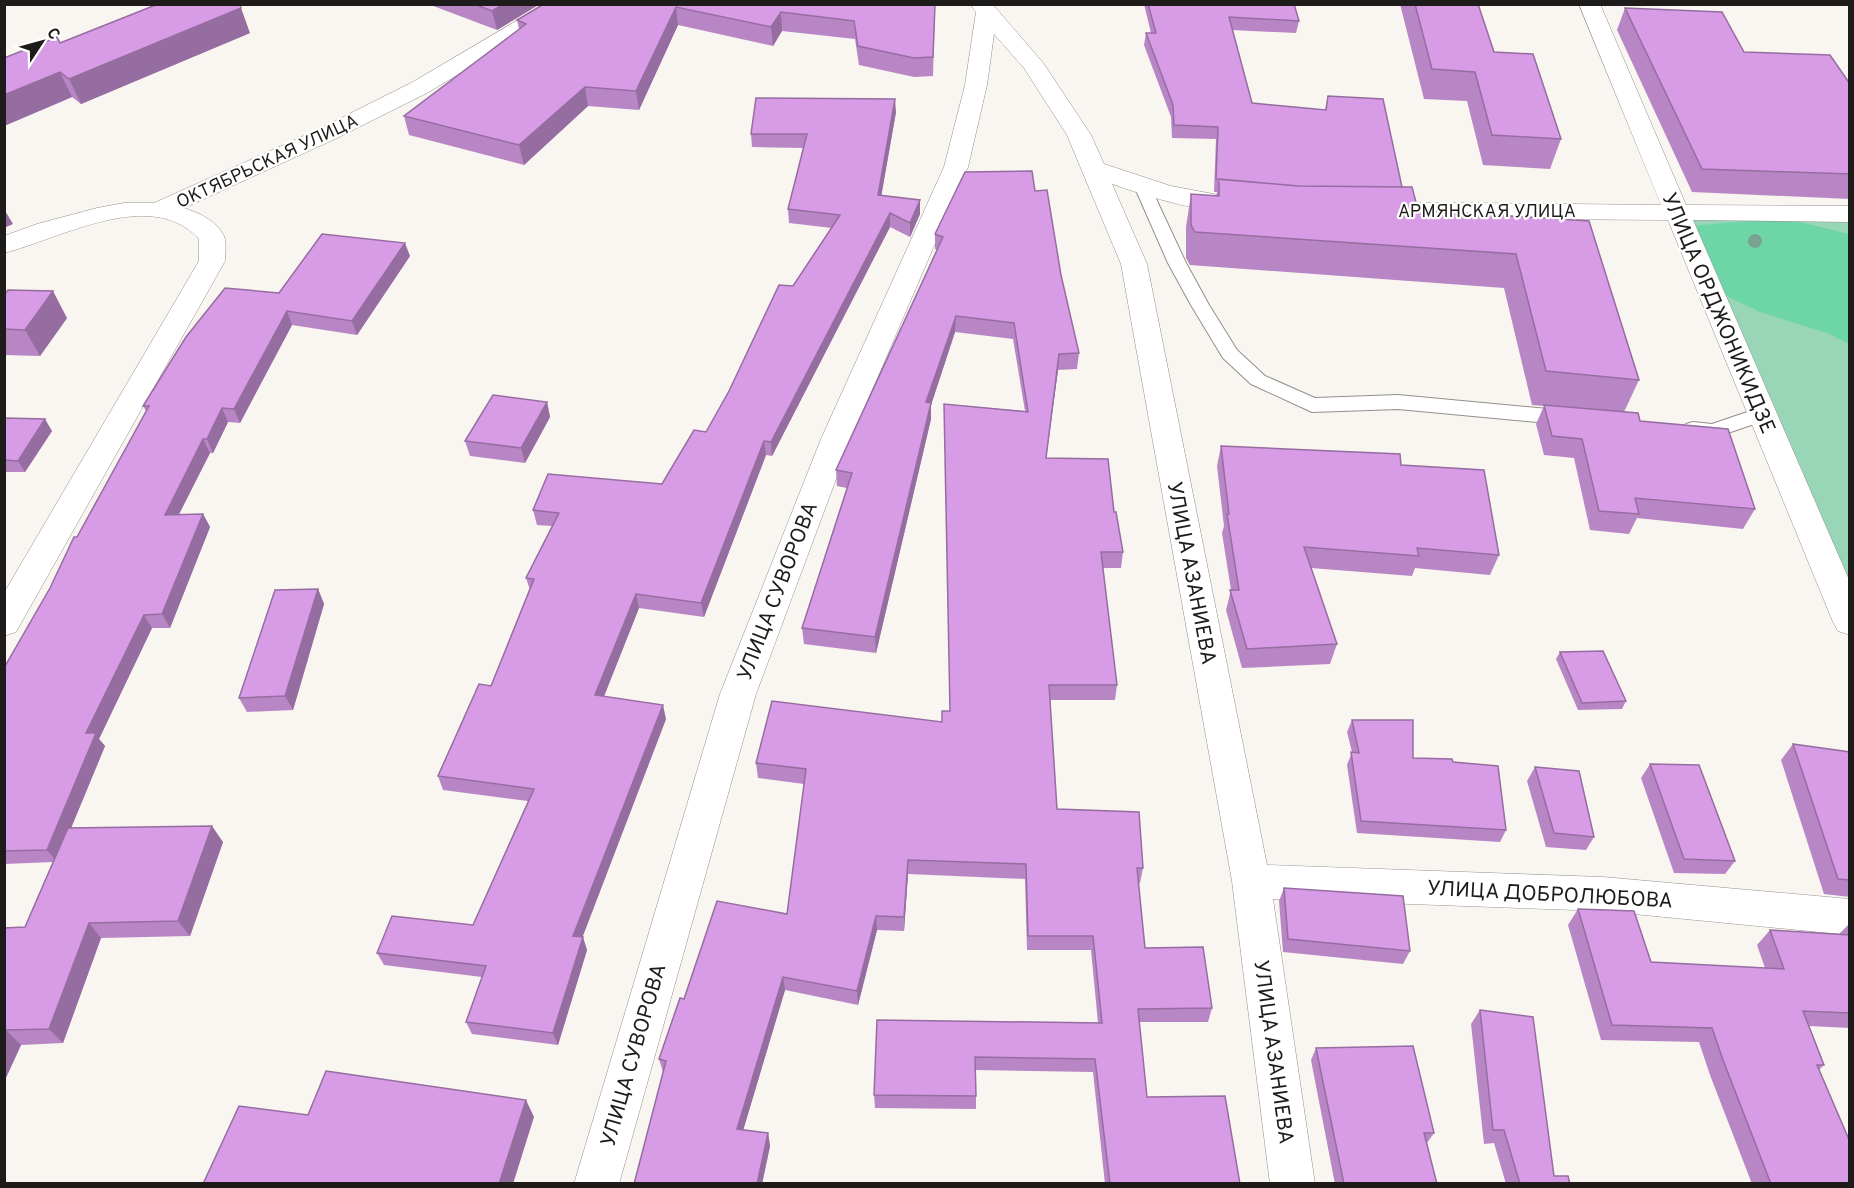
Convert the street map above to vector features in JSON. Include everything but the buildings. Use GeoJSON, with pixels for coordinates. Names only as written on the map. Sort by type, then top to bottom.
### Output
{"type":"FeatureCollection","features":[{"type":"Feature","properties":{"kind":"street","name":"ОКТЯБРЬСКАЯ УЛИЦА"},"geometry":{"type":"LineString","coordinates":[[159,210],[327,134],[420,88],[561,4]]}},
{"type":"Feature","properties":{"kind":"street","name":"УЛИЦА ОРДЖОНИКИДЗЕ"},"geometry":{"type":"LineString","coordinates":[[1589,4],[1850,622]]}},
{"type":"Feature","properties":{"kind":"street","name":"УЛИЦА АЗАНИЕВА"},"geometry":{"type":"LineString","coordinates":[[983,7],[1033,64],[1079,135],[1134,264],[1251,881],[1293,1184]]}},
{"type":"Feature","properties":{"kind":"street","name":"УЛИЦА СУВОРОВА"},"geometry":{"type":"LineString","coordinates":[[596,1184],[738,694],[836,439],[956,167],[976,85],[983,7]]}},
{"type":"Feature","properties":{"kind":"street"},"geometry":{"type":"LineString","coordinates":[[1094,170],[1143,188],[1203,201],[1255,207]]}},
{"type":"Feature","properties":{"kind":"street","name":"ОКТЯБРЬСКАЯ УЛИЦА"},"geometry":{"type":"LineString","coordinates":[[4,623],[212,261],[212,238],[192,219],[159,210]]}},
{"type":"Feature","properties":{"kind":"street"},"geometry":{"type":"LineString","coordinates":[[4,244],[47,227],[108,212],[159,210]]}},
{"type":"Feature","properties":{"kind":"street","name":"АРМЯНСКАЯ УЛИЦА"},"geometry":{"type":"LineString","coordinates":[[1359,210],[1850,214]]}},
{"type":"Feature","properties":{"kind":"street","name":"УЛИЦА ДОБРОЛЮБОВА"},"geometry":{"type":"LineString","coordinates":[[1251,881],[1603,894],[1850,916]]}},
{"type":"Feature","properties":{"kind":"lane"},"geometry":{"type":"LineString","coordinates":[[1143,188],[1177,263],[1200,305],[1230,354],[1258,380],[1312,405],[1398,402],[1585,419]]}},
{"type":"Feature","properties":{"kind":"lane"},"geometry":{"type":"LineString","coordinates":[[1678,427],[1713,431],[1762,414]]}},
{"type":"Feature","properties":{"kind":"green space"},"geometry":{"type":"Polygon","coordinates":[[[1676,212],[1849,214],[1849,622],[1676,212]]]}},
{"type":"Feature","properties":{"kind":"green space"},"geometry":{"type":"Polygon","coordinates":[[[1766,219],[1800,222],[1849,234],[1849,344],[1827,333],[1760,312],[1720,293],[1692,226],[1766,219]]]}}]}
